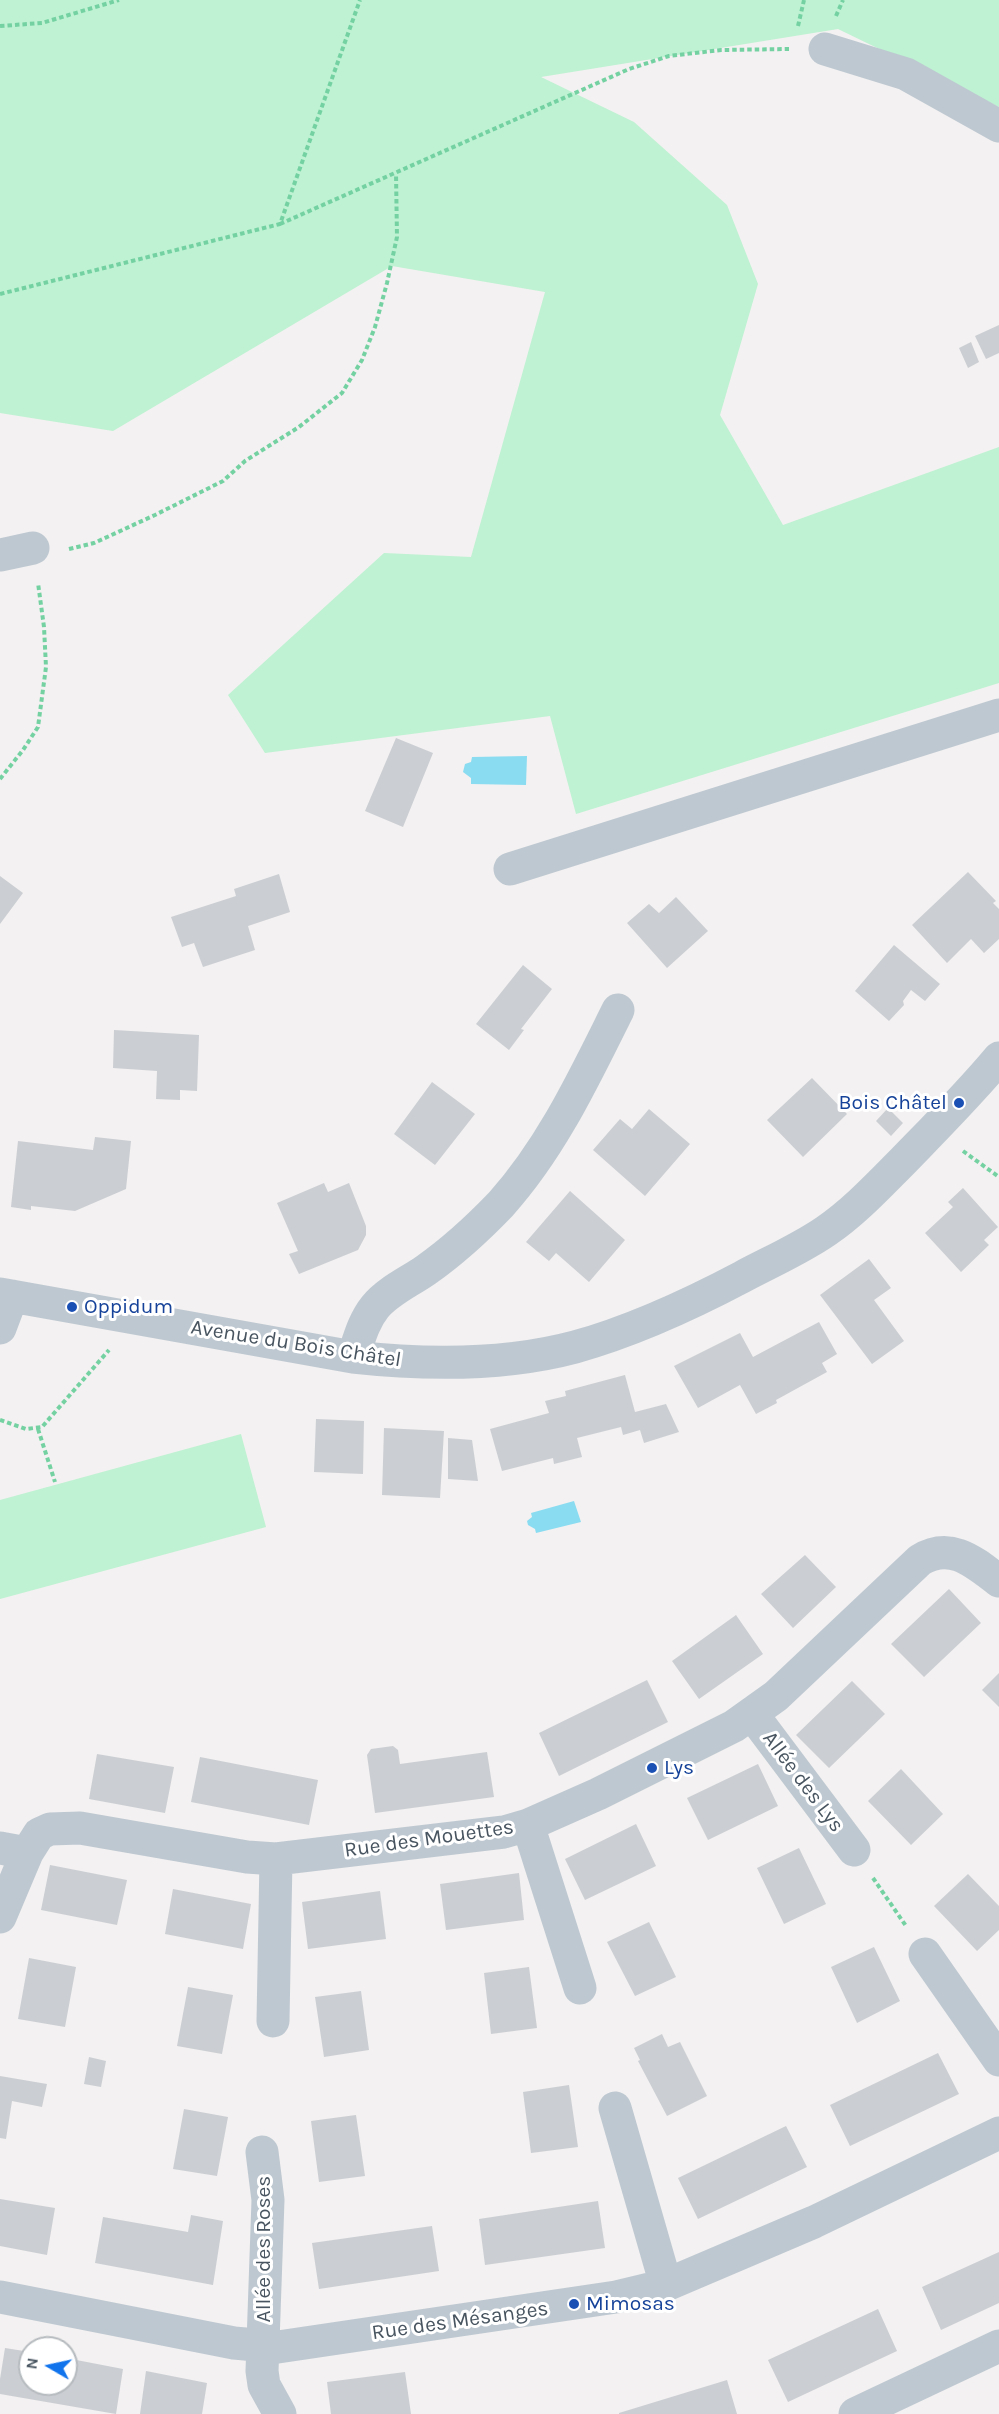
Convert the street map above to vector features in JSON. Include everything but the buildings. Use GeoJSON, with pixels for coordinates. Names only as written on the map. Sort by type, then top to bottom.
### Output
{"type":"FeatureCollection","features":[{"type":"Feature","properties":{"kind":"street"},"geometry":{"type":"LineString","coordinates":[[825,49],[906,74],[999,126]]}},
{"type":"Feature","properties":{"kind":"street"},"geometry":{"type":"LineString","coordinates":[[0,555],[33,553]]}},
{"type":"Feature","properties":{"kind":"street"},"geometry":{"type":"LineString","coordinates":[[510,869],[999,715]]}},
{"type":"Feature","properties":{"kind":"street"},"geometry":{"type":"LineString","coordinates":[[353,1357],[365,1322],[374,1308],[386,1296],[426,1270],[458,1245],[500,1205],[530,1170],[571,1105],[618,1010]]}},
{"type":"Feature","properties":{"kind":"street","name":"Avenue du Bois Châtel"},"geometry":{"type":"LineString","coordinates":[[6,1295],[353,1357],[394,1362],[488,1360],[574,1347],[655,1319],[696,1301],[792,1252],[827,1231],[875,1190],[999,1058]]}},
{"type":"Feature","properties":{"kind":"street"},"geometry":{"type":"LineString","coordinates":[[0,1328],[6,1295]]}},
{"type":"Feature","properties":{"kind":"street","name":"Rue des Mouettes"},"geometry":{"type":"LineString","coordinates":[[0,1917],[13,1850],[50,1829],[66,1827],[247,1857],[276,1859],[504,1832],[528,1825],[652,1768],[734,1726],[752,1714],[776,1696],[920,1560],[930,1554],[941,1551],[962,1556],[999,1581]]}},
{"type":"Feature","properties":{"kind":"street","name":"Allée des Lys"},"geometry":{"type":"LineString","coordinates":[[752,1714],[854,1850]]}},
{"type":"Feature","properties":{"kind":"street"},"geometry":{"type":"LineString","coordinates":[[528,1825],[580,1988]]}},
{"type":"Feature","properties":{"kind":"street"},"geometry":{"type":"LineString","coordinates":[[273,2021],[276,1859]]}},
{"type":"Feature","properties":{"kind":"street"},"geometry":{"type":"LineString","coordinates":[[925,1953],[999,2060]]}},
{"type":"Feature","properties":{"kind":"street"},"geometry":{"type":"LineString","coordinates":[[615,2108],[666,2285]]}},
{"type":"Feature","properties":{"kind":"street","name":"Rue des Mésanges"},"geometry":{"type":"LineString","coordinates":[[0,2297],[263,2347],[278,2347],[574,2304],[666,2285],[814,2222],[999,2133]]}},
{"type":"Feature","properties":{"kind":"street","name":"Allée des Roses"},"geometry":{"type":"LineString","coordinates":[[262,2152],[268,2200],[262,2371],[264,2385],[280,2414]]}},
{"type":"Feature","properties":{"kind":"street"},"geometry":{"type":"LineString","coordinates":[[855,2414],[999,2346]]}},
{"type":"Feature","properties":{"kind":"path"},"geometry":{"type":"LineString","coordinates":[[0,26],[42,23],[119,0]]}},
{"type":"Feature","properties":{"kind":"path"},"geometry":{"type":"LineString","coordinates":[[280,224],[360,0]]}},
{"type":"Feature","properties":{"kind":"path"},"geometry":{"type":"LineString","coordinates":[[0,294],[280,224],[629,69],[669,56],[722,50],[825,49]]}},
{"type":"Feature","properties":{"kind":"path"},"geometry":{"type":"LineString","coordinates":[[0,779],[38,727],[46,667],[44,627],[33,553],[94,543],[223,481],[245,461],[299,427],[342,393],[362,360],[375,327],[387,283],[397,237],[396,174]]}},
{"type":"Feature","properties":{"kind":"path"},"geometry":{"type":"LineString","coordinates":[[932,1131],[999,1177]]}},
{"type":"Feature","properties":{"kind":"path"},"geometry":{"type":"LineString","coordinates":[[0,1420],[26,1429],[38,1429],[48,1421],[118,1340],[124,1316]]}},
{"type":"Feature","properties":{"kind":"path"},"geometry":{"type":"LineString","coordinates":[[38,1429],[55,1482]]}},
{"type":"Feature","properties":{"kind":"path"},"geometry":{"type":"LineString","coordinates":[[854,1850],[925,1953]]}},
{"type":"Feature","properties":{"kind":"green space"},"geometry":{"type":"Polygon","coordinates":[[[0,0],[999,0],[999,107],[838,29],[541,77],[634,122],[727,205],[758,284],[720,415],[783,525],[999,447],[999,683],[576,814],[550,716],[265,753],[228,695],[384,553],[471,557],[545,292],[392,266],[113,431],[0,413],[0,0]]]}},
{"type":"Feature","properties":{"kind":"green space"},"geometry":{"type":"Polygon","coordinates":[[[241,1434],[266,1527],[0,1599],[0,1500],[241,1434]]]}},
{"type":"Feature","properties":{"kind":"water"},"geometry":{"type":"Polygon","coordinates":[[[527,756],[526,785],[471,784],[471,778],[463,772],[465,764],[471,762],[472,757],[527,756]]]}},
{"type":"Feature","properties":{"kind":"water"},"geometry":{"type":"Polygon","coordinates":[[[574,1501],[581,1522],[536,1533],[535,1529],[528,1525],[527,1521],[532,1517],[531,1513],[574,1501]]]}},
{"type":"Feature","properties":{"kind":"place","name":"Bois Châtel"},"geometry":{"type":"Point","coordinates":[959,1103]}},
{"type":"Feature","properties":{"kind":"place","name":"Oppidum"},"geometry":{"type":"Point","coordinates":[72,1307]}},
{"type":"Feature","properties":{"kind":"place","name":"Lys"},"geometry":{"type":"Point","coordinates":[652,1768]}},
{"type":"Feature","properties":{"kind":"place","name":"Mimosas"},"geometry":{"type":"Point","coordinates":[574,2304]}}]}
